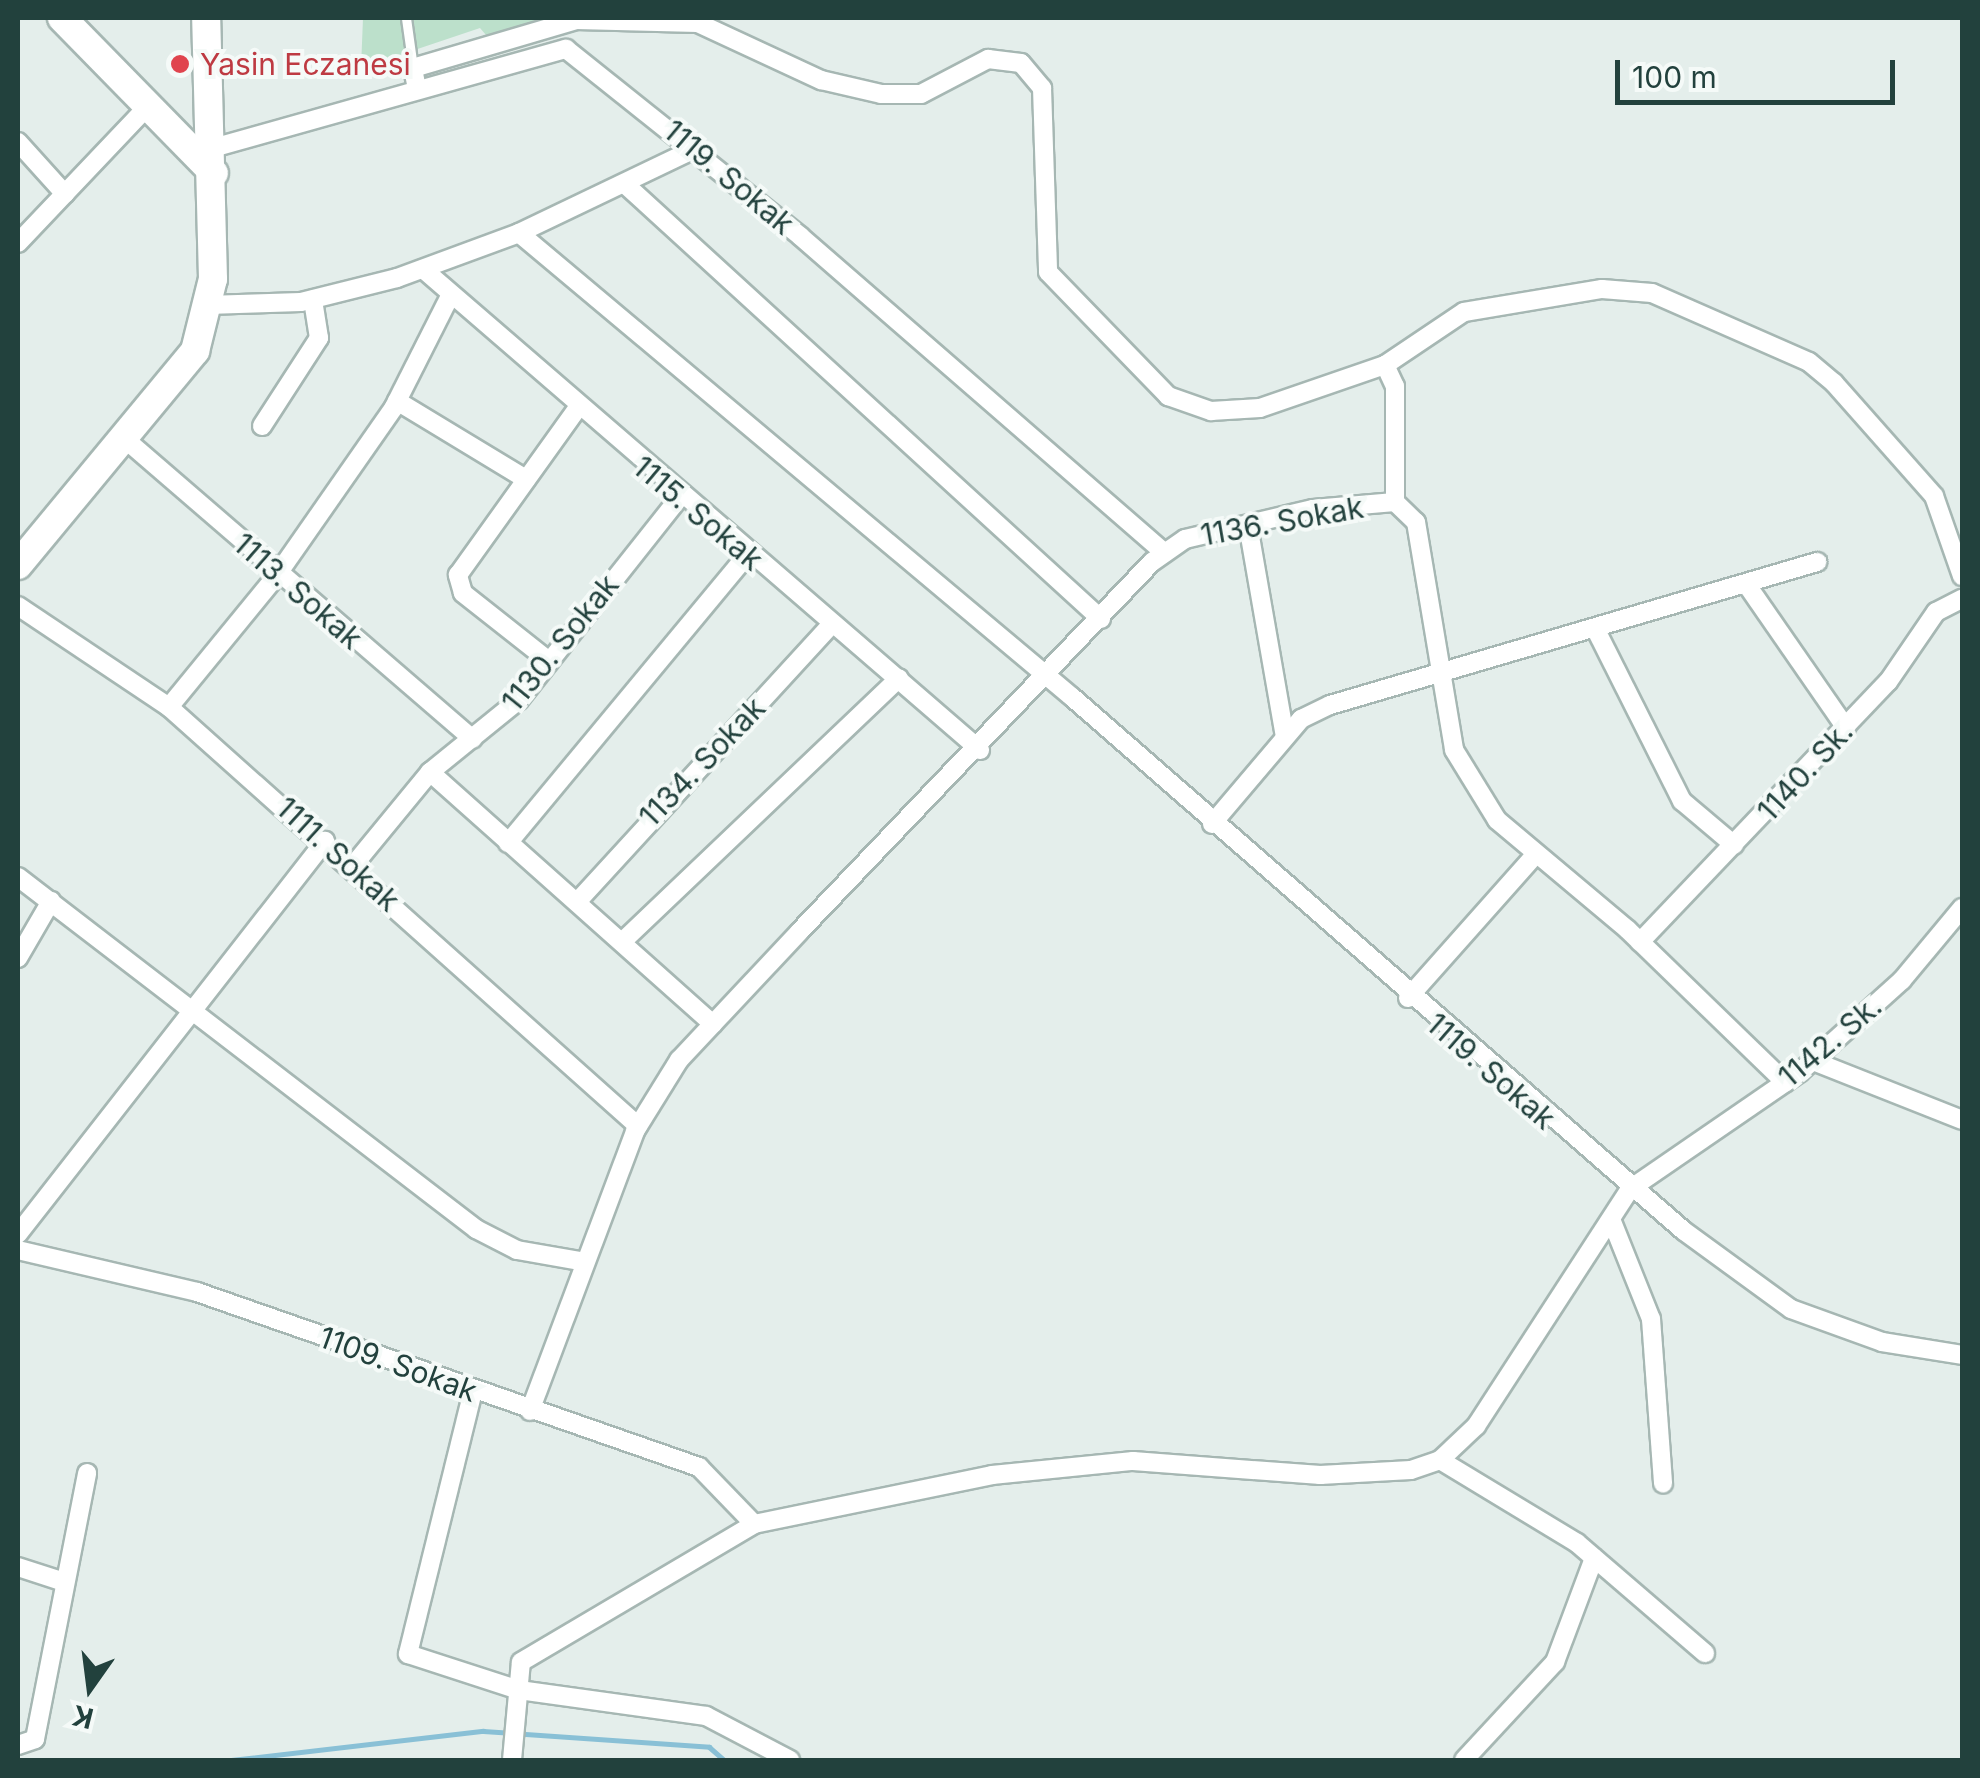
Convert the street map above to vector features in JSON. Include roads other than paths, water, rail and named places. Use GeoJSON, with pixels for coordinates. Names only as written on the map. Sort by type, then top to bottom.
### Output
{"type":"FeatureCollection","features":[{"type":"Feature","properties":{"kind":"street"},"geometry":{"type":"LineString","coordinates":[[62,18],[148,106],[213,160]]}},
{"type":"Feature","properties":{"kind":"street"},"geometry":{"type":"LineString","coordinates":[[18,566],[195,351],[207,305],[213,160],[206,18]]}},
{"type":"Feature","properties":{"kind":"street"},"geometry":{"type":"LineString","coordinates":[[417,89],[413,68],[577,19],[698,23],[821,80],[880,94],[921,94],[988,59],[1021,63],[1042,88],[1040,249],[1048,272],[1146,378],[1210,411],[1304,398],[1385,365],[1464,312],[1602,289],[1669,298],[1834,383],[1934,496],[1962,576]]}},
{"type":"Feature","properties":{"kind":"street","name":"1119. Sokak"},"geometry":{"type":"LineString","coordinates":[[213,160],[417,89],[566,49],[694,148],[1165,553]]}},
{"type":"Feature","properties":{"kind":"street"},"geometry":{"type":"LineString","coordinates":[[18,243],[148,106]]}},
{"type":"Feature","properties":{"kind":"street"},"geometry":{"type":"LineString","coordinates":[[18,142],[66,194]]}},
{"type":"Feature","properties":{"kind":"street"},"geometry":{"type":"LineString","coordinates":[[207,305],[313,299],[423,269],[520,233],[627,186],[694,148]]}},
{"type":"Feature","properties":{"kind":"street"},"geometry":{"type":"LineString","coordinates":[[627,186],[1101,620]]}},
{"type":"Feature","properties":{"kind":"street","name":"1119. Sokak"},"geometry":{"type":"LineString","coordinates":[[520,233],[1072,697],[1408,998],[1630,1188],[1791,1310],[1882,1342],[1962,1355]]}},
{"type":"Feature","properties":{"kind":"street","name":"1115. Sokak"},"geometry":{"type":"LineString","coordinates":[[423,269],[576,410],[980,750]]}},
{"type":"Feature","properties":{"kind":"street"},"geometry":{"type":"LineString","coordinates":[[169,708],[277,575],[397,401],[450,296]]}},
{"type":"Feature","properties":{"kind":"street"},"geometry":{"type":"LineString","coordinates":[[262,426],[319,338],[313,299]]}},
{"type":"Feature","properties":{"kind":"street"},"geometry":{"type":"LineString","coordinates":[[1385,365],[1395,386],[1395,502],[1416,522],[1434,676],[1454,750],[1497,820],[1534,856],[1640,942],[1785,1082]]}},
{"type":"Feature","properties":{"kind":"street"},"geometry":{"type":"LineString","coordinates":[[397,401],[526,479]]}},
{"type":"Feature","properties":{"kind":"street"},"geometry":{"type":"LineString","coordinates":[[548,662],[463,593],[458,575],[576,410]]}},
{"type":"Feature","properties":{"kind":"street","name":"1113. Sokak"},"geometry":{"type":"LineString","coordinates":[[124,439],[277,575],[473,739]]}},
{"type":"Feature","properties":{"kind":"street","name":"1130. Sokak"},"geometry":{"type":"LineString","coordinates":[[352,866],[430,772],[473,739],[548,662],[679,498]]}},
{"type":"Feature","properties":{"kind":"street","name":"1136. Sokak"},"geometry":{"type":"LineString","coordinates":[[530,1411],[638,1126],[713,1024],[1165,553],[1248,525],[1395,502]]}},
{"type":"Feature","properties":{"kind":"street"},"geometry":{"type":"LineString","coordinates":[[1248,525],[1286,737]]}},
{"type":"Feature","properties":{"kind":"street"},"geometry":{"type":"LineString","coordinates":[[508,843],[746,556]]}},
{"type":"Feature","properties":{"kind":"street"},"geometry":{"type":"LineString","coordinates":[[1212,824],[1286,737],[1330,704],[1817,562]]}},
{"type":"Feature","properties":{"kind":"street"},"geometry":{"type":"LineString","coordinates":[[1747,585],[1846,728]]}},
{"type":"Feature","properties":{"kind":"street","name":"1140. Sk."},"geometry":{"type":"LineString","coordinates":[[1640,942],[1846,728],[1936,612],[1962,600]]}},
{"type":"Feature","properties":{"kind":"street","name":"1111. Sokak"},"geometry":{"type":"LineString","coordinates":[[18,606],[169,708],[325,841],[638,1126]]}},
{"type":"Feature","properties":{"kind":"street","name":"1134. Sokak"},"geometry":{"type":"LineString","coordinates":[[577,902],[832,624]]}},
{"type":"Feature","properties":{"kind":"street"},"geometry":{"type":"LineString","coordinates":[[1595,628],[1682,800],[1734,845]]}},
{"type":"Feature","properties":{"kind":"street"},"geometry":{"type":"LineString","coordinates":[[623,941],[899,678]]}},
{"type":"Feature","properties":{"kind":"street"},"geometry":{"type":"LineString","coordinates":[[430,772],[713,1024]]}},
{"type":"Feature","properties":{"kind":"street"},"geometry":{"type":"LineString","coordinates":[[18,1234],[188,1008],[325,841]]}},
{"type":"Feature","properties":{"kind":"street"},"geometry":{"type":"LineString","coordinates":[[1408,998],[1534,856]]}},
{"type":"Feature","properties":{"kind":"street"},"geometry":{"type":"LineString","coordinates":[[18,877],[476,1229],[517,1250],[585,1262]]}},
{"type":"Feature","properties":{"kind":"street"},"geometry":{"type":"LineString","coordinates":[[18,958],[51,901]]}},
{"type":"Feature","properties":{"kind":"street","name":"1142. Sk."},"geometry":{"type":"LineString","coordinates":[[1630,1188],[1812,1061],[1962,908]]}},
{"type":"Feature","properties":{"kind":"street"},"geometry":{"type":"LineString","coordinates":[[1812,1061],[1962,1120]]}},
{"type":"Feature","properties":{"kind":"street"},"geometry":{"type":"LineString","coordinates":[[1440,1460],[1476,1426],[1630,1188]]}},
{"type":"Feature","properties":{"kind":"street"},"geometry":{"type":"LineString","coordinates":[[1610,1219],[1650,1319],[1663,1484]]}},
{"type":"Feature","properties":{"kind":"street","name":"1109. Sokak"},"geometry":{"type":"LineString","coordinates":[[18,1250],[196,1292],[699,1467],[754,1524]]}},
{"type":"Feature","properties":{"kind":"street"},"geometry":{"type":"LineString","coordinates":[[473,1391],[408,1654],[518,1694],[706,1716],[790,1760]]}},
{"type":"Feature","properties":{"kind":"street"},"geometry":{"type":"LineString","coordinates":[[512,1760],[521,1662],[534,1650],[754,1524],[992,1476],[1133,1461],[1320,1475],[1440,1460],[1504,1491],[1594,1558],[1705,1653]]}},
{"type":"Feature","properties":{"kind":"street"},"geometry":{"type":"LineString","coordinates":[[18,1744],[34,1738],[61,1581],[87,1473]]}},
{"type":"Feature","properties":{"kind":"street"},"geometry":{"type":"LineString","coordinates":[[1464,1760],[1555,1662],[1594,1558]]}},
{"type":"Feature","properties":{"kind":"street"},"geometry":{"type":"LineString","coordinates":[[18,1567],[61,1581]]}},
{"type":"Feature","properties":{"kind":"lane"},"geometry":{"type":"LineString","coordinates":[[406,18],[413,68]]}},
{"type":"Feature","properties":{"kind":"waterway"},"geometry":{"type":"LineString","coordinates":[[231,1760],[483,1731],[709,1747],[724,1760]]}},
{"type":"Feature","properties":{"kind":"place","name":"Yasin Eczanesi"},"geometry":{"type":"Point","coordinates":[180,64]}}]}
